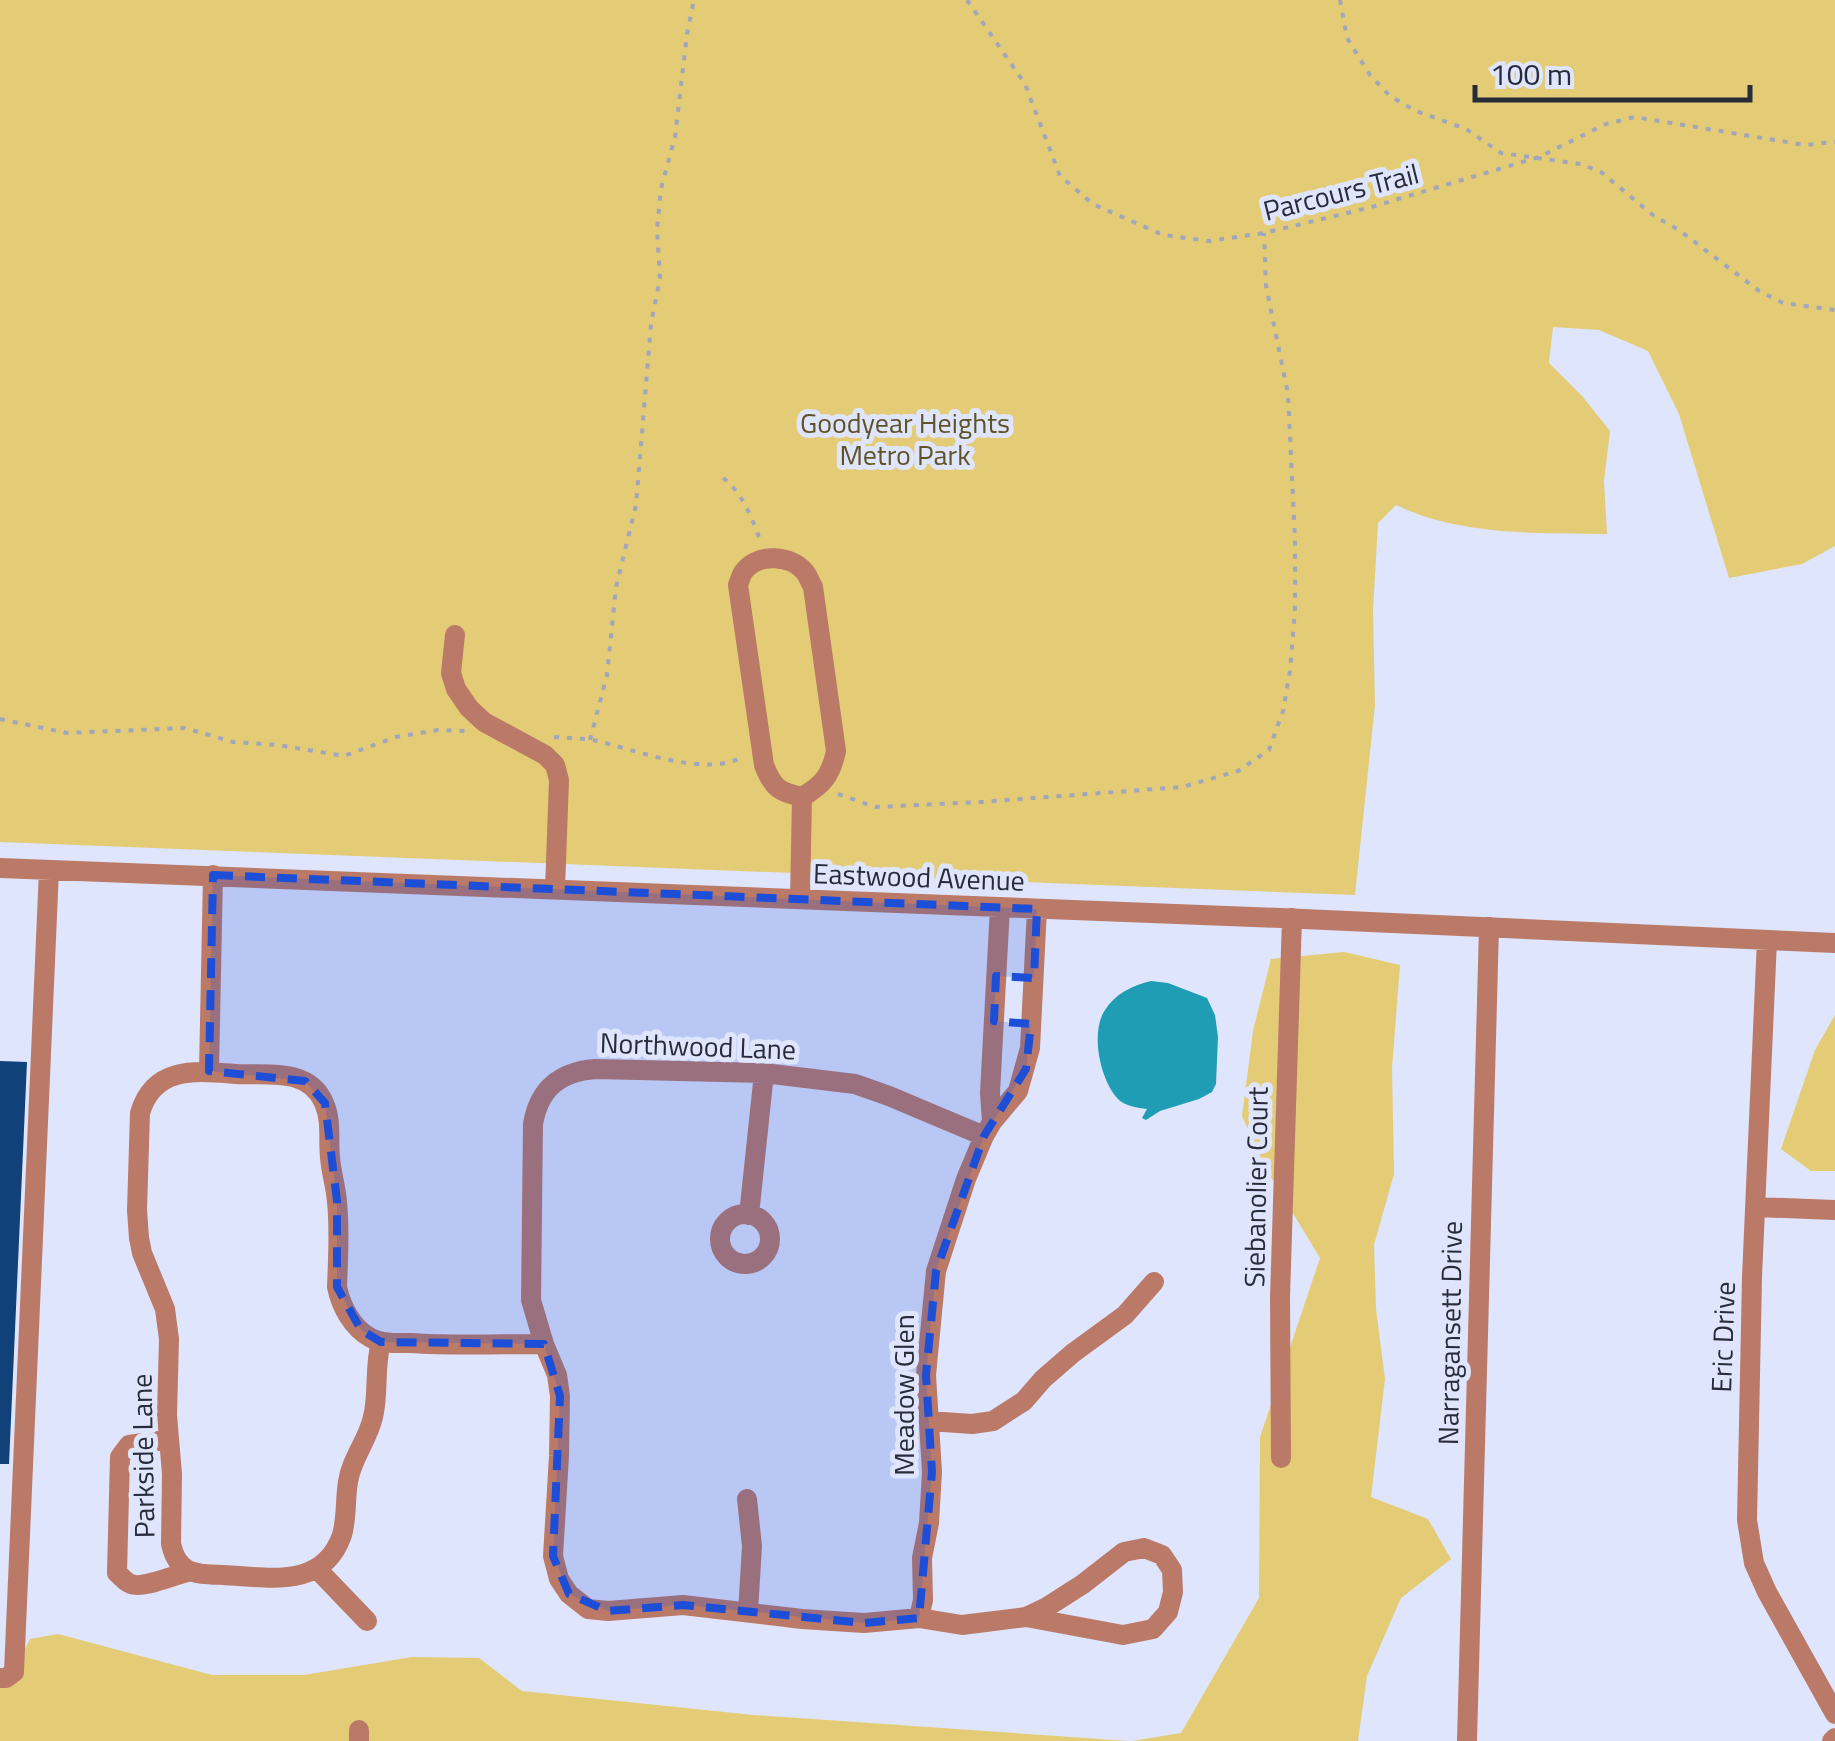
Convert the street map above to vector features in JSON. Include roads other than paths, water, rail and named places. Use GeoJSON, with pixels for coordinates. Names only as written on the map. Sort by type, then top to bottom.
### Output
{"type":"FeatureCollection","features":[{"type":"Feature","properties":{"kind":"street"},"geometry":{"type":"LineString","coordinates":[[800,900],[811,792],[831,772],[836,751],[812,587],[804,571],[790,561],[760,560],[745,570],[738,586],[764,765],[770,782],[782,792],[811,792]]}},
{"type":"Feature","properties":{"kind":"street"},"geometry":{"type":"LineString","coordinates":[[454,635],[451,672],[469,708],[484,722],[546,755],[555,765],[559,780],[555,889]]}},
{"type":"Feature","properties":{"kind":"street","name":"Eastwood Avenue"},"geometry":{"type":"LineString","coordinates":[[0,868],[1835,943]]}},
{"type":"Feature","properties":{"kind":"street"},"geometry":{"type":"LineString","coordinates":[[0,1678],[14,1672],[49,870]]}},
{"type":"Feature","properties":{"kind":"street"},"geometry":{"type":"LineString","coordinates":[[208,1071],[213,876]]}},
{"type":"Feature","properties":{"kind":"street","name":"Meadow Glen"},"geometry":{"type":"LineString","coordinates":[[988,1129],[1000,907]]}},
{"type":"Feature","properties":{"kind":"street","name":"Meadow Glen"},"geometry":{"type":"LineString","coordinates":[[919,1618],[932,1472],[926,1375],[936,1271],[966,1179],[988,1129],[1018,1091],[1030,1048],[1037,909]]}},
{"type":"Feature","properties":{"kind":"street","name":"Siebanolier Court"},"geometry":{"type":"LineString","coordinates":[[1281,1458],[1280,1297],[1292,918]]}},
{"type":"Feature","properties":{"kind":"street","name":"Narragansett Drive"},"geometry":{"type":"LineString","coordinates":[[1468,1741],[1489,927]]}},
{"type":"Feature","properties":{"kind":"street","name":"Eric Drive"},"geometry":{"type":"LineString","coordinates":[[1767,940],[1746,1491],[1751,1548],[1766,1592],[1835,1714]]}},
{"type":"Feature","properties":{"kind":"street"},"geometry":{"type":"LineString","coordinates":[[996,976],[1034,978]]}},
{"type":"Feature","properties":{"kind":"street"},"geometry":{"type":"LineString","coordinates":[[994,1022],[1031,1024]]}},
{"type":"Feature","properties":{"kind":"street","name":"Northwood Lane"},"geometry":{"type":"LineString","coordinates":[[988,1129],[855,1084],[764,1073],[580,1070],[554,1082],[536,1102],[531,1300],[557,1375],[560,1396],[554,1556],[559,1579],[569,1594],[588,1608],[683,1605],[864,1623],[919,1618],[962,1624],[1026,1617],[1123,1635],[1153,1629],[1168,1612],[1174,1592],[1172,1570],[1162,1556],[1144,1548],[1124,1552],[1083,1584],[1026,1617]]}},
{"type":"Feature","properties":{"kind":"street","name":"Parkside Lane"},"geometry":{"type":"LineString","coordinates":[[188,1572],[177,1562],[171,1544],[168,1322],[139,1238],[140,1113],[148,1093],[164,1080],[182,1073],[208,1071],[296,1077],[319,1094],[330,1123],[330,1156],[338,1201],[339,1298],[353,1322],[381,1342]]}},
{"type":"Feature","properties":{"kind":"street"},"geometry":{"type":"LineString","coordinates":[[749,1215],[764,1073]]}},
{"type":"Feature","properties":{"kind":"street"},"geometry":{"type":"LineString","coordinates":[[1755,1207],[1835,1210]]}},
{"type":"Feature","properties":{"kind":"street"},"geometry":{"type":"LineString","coordinates":[[930,1421],[993,1421],[1024,1402],[1073,1353],[1125,1315],[1154,1282]]}},
{"type":"Feature","properties":{"kind":"street"},"geometry":{"type":"LineString","coordinates":[[169,1439],[130,1445],[120,1457],[118,1574],[130,1584],[146,1584],[188,1572],[292,1578],[318,1570],[342,1535],[348,1480],[374,1415],[376,1358],[381,1342],[544,1344]]}},
{"type":"Feature","properties":{"kind":"street"},"geometry":{"type":"LineString","coordinates":[[747,1499],[752,1546],[748,1612]]}},
{"type":"Feature","properties":{"kind":"street"},"geometry":{"type":"LineString","coordinates":[[318,1570],[367,1620]]}},
{"type":"Feature","properties":{"kind":"water"},"geometry":{"type":"Polygon","coordinates":[[[1151,981],[1168,983],[1207,998],[1215,1015],[1218,1037],[1216,1084],[1212,1092],[1146,1120],[1142,1118],[1147,1109],[1118,1099],[1106,1080],[1099,1056],[1098,1031],[1105,1010],[1114,999],[1151,981]]]}},
{"type":"Feature","properties":{"kind":"park label","name":"Goodyear Heights Metro Park"},"geometry":{"type":"Point","coordinates":[905,439]}}]}
